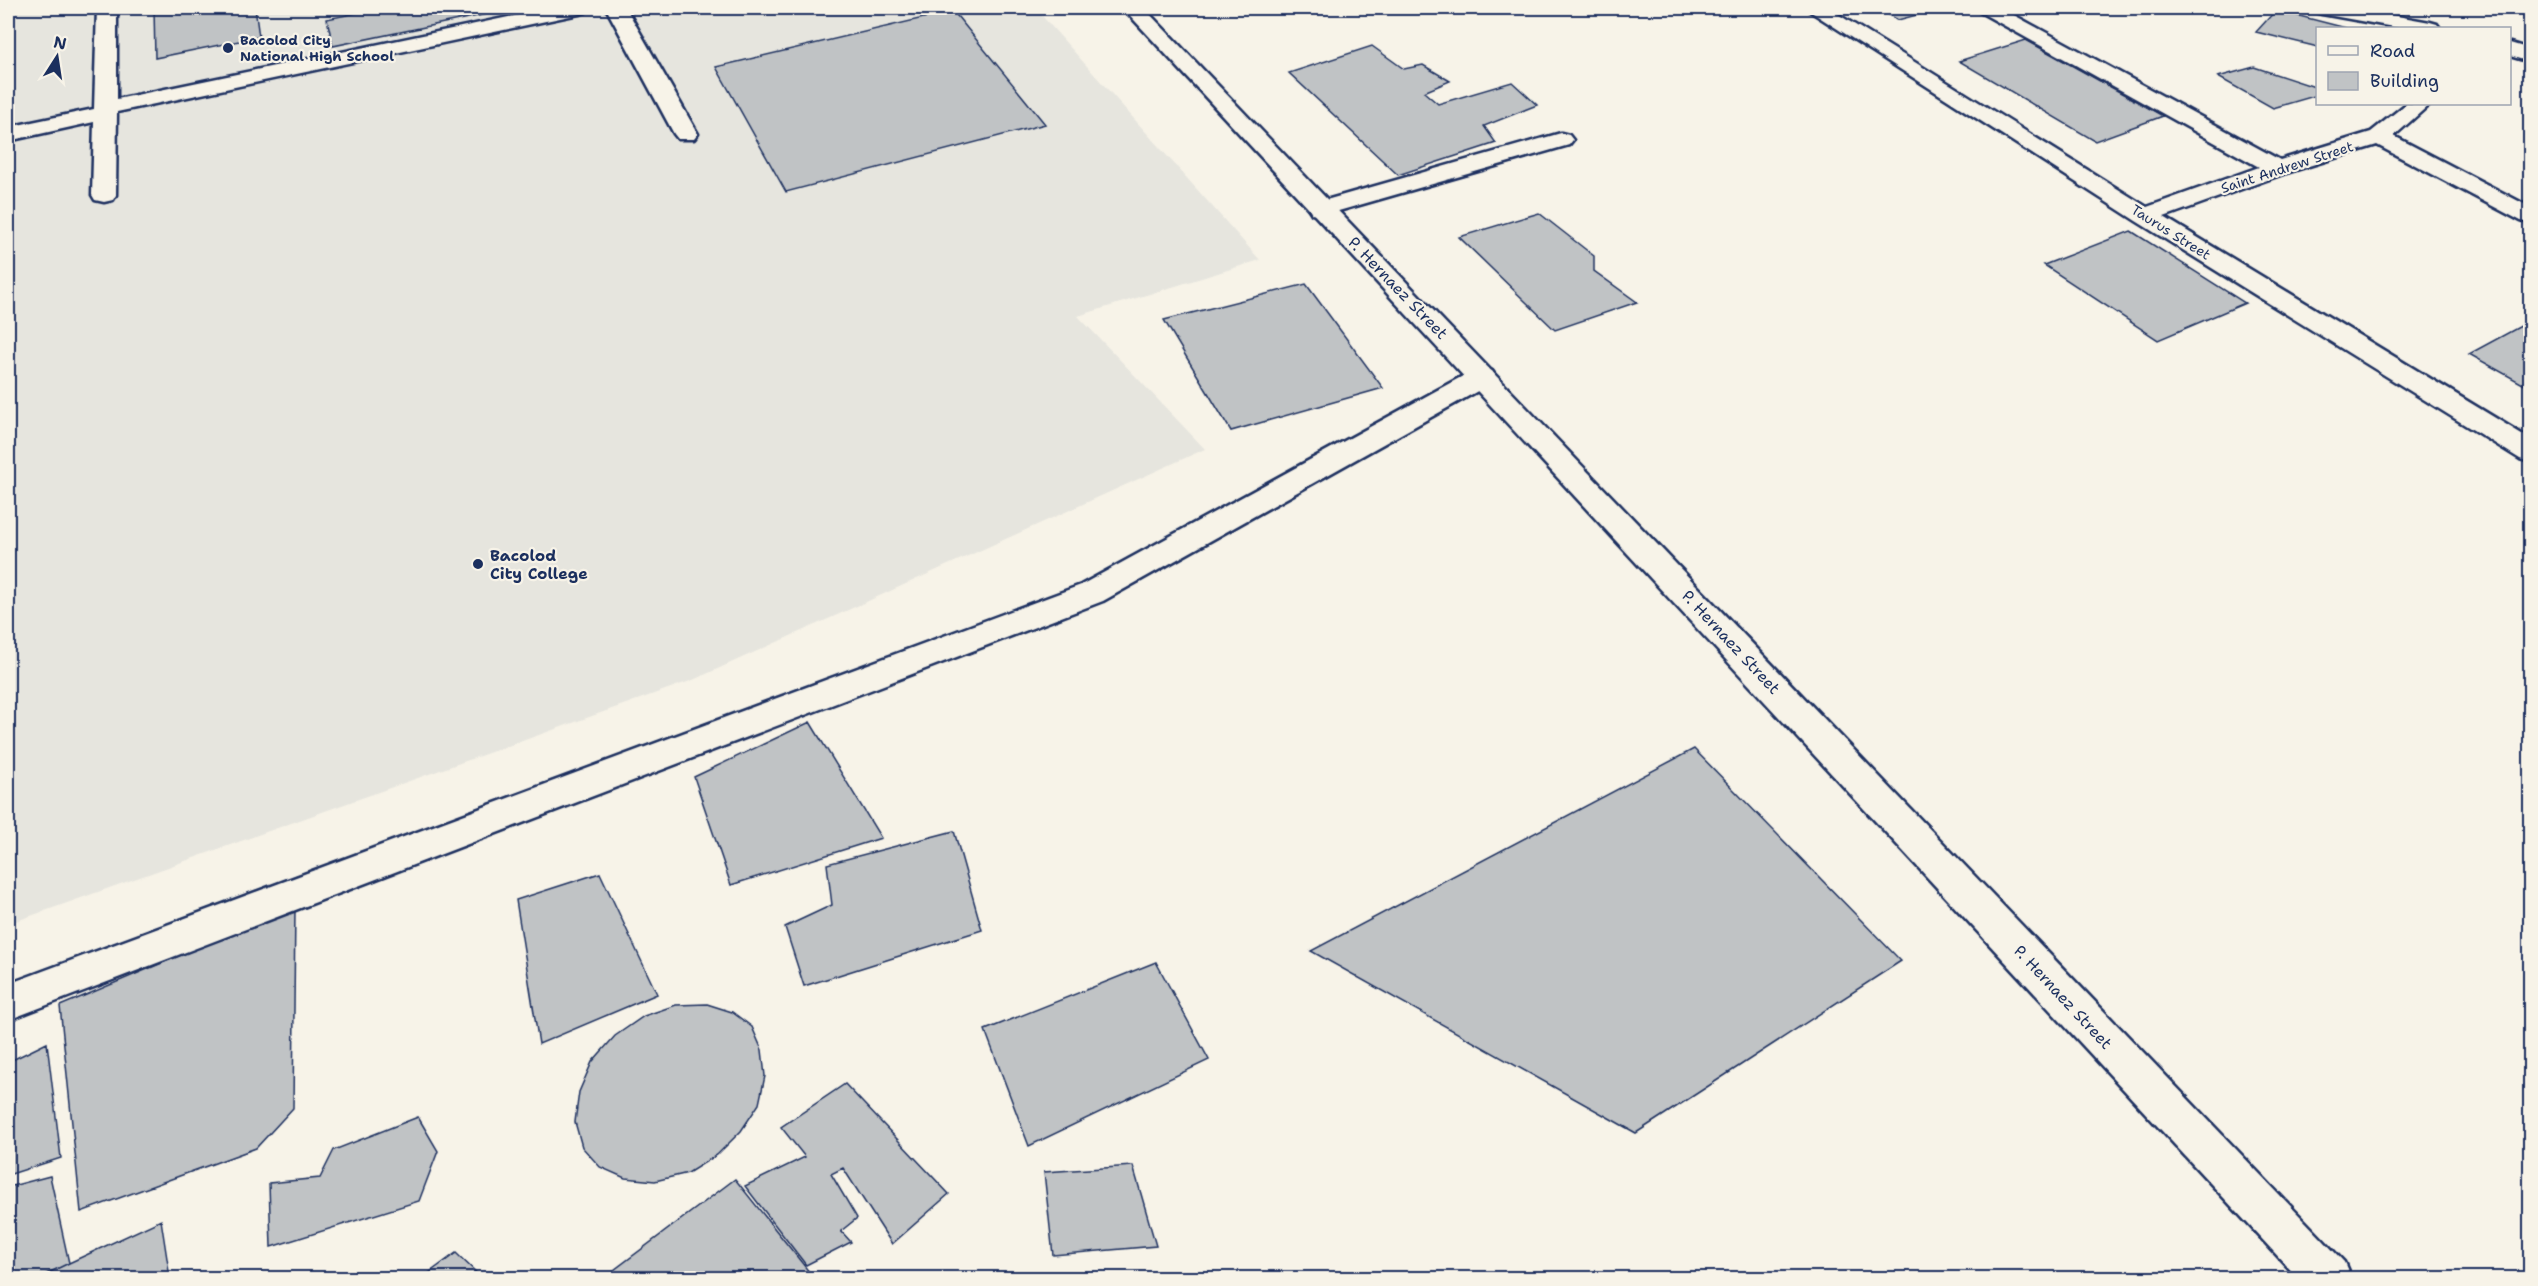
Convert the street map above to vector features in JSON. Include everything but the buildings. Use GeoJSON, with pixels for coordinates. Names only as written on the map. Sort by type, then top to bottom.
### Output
{"type":"FeatureCollection","features":[{"type":"Feature","properties":{"kind":"street"},"geometry":{"type":"LineString","coordinates":[[104,195],[107,8]]}},
{"type":"Feature","properties":{"kind":"street"},"geometry":{"type":"LineString","coordinates":[[8,134],[105,110],[579,8]]}},
{"type":"Feature","properties":{"kind":"street"},"geometry":{"type":"LineString","coordinates":[[616,8],[686,134]]}},
{"type":"Feature","properties":{"kind":"street","name":"P. Hernaez Street"},"geometry":{"type":"LineString","coordinates":[[1132,8],[1482,377],[2328,1278]]}},
{"type":"Feature","properties":{"kind":"street","name":"Taurus Street"},"geometry":{"type":"LineString","coordinates":[[1815,8],[2145,216],[2530,452]]}},
{"type":"Feature","properties":{"kind":"street"},"geometry":{"type":"LineString","coordinates":[[1987,8],[2278,168]]}},
{"type":"Feature","properties":{"kind":"street"},"geometry":{"type":"LineString","coordinates":[[2322,8],[2407,20],[2427,27]]}},
{"type":"Feature","properties":{"kind":"street"},"geometry":{"type":"LineString","coordinates":[[2511,49],[2530,56]]}},
{"type":"Feature","properties":{"kind":"street","name":"Saint Andrew Street"},"geometry":{"type":"LineString","coordinates":[[2145,216],[2278,168],[2379,137],[2417,105]]}},
{"type":"Feature","properties":{"kind":"street"},"geometry":{"type":"LineString","coordinates":[[2379,137],[2530,216]]}},
{"type":"Feature","properties":{"kind":"street"},"geometry":{"type":"LineString","coordinates":[[1321,209],[1561,140]]}},
{"type":"Feature","properties":{"kind":"street"},"geometry":{"type":"LineString","coordinates":[[8,1002],[1092,593],[1482,377]]}},
{"type":"Feature","properties":{"kind":"shaded area","name":"Bacolod City College"},"geometry":{"type":"Polygon","coordinates":[[[8,8],[1035,8],[1260,260],[1078,316],[1205,449],[693,680],[8,924],[8,8]]]}},
{"type":"Feature","properties":{"kind":"place","name":"Bacolod City National High School"},"geometry":{"type":"Point","coordinates":[228,48]}},
{"type":"Feature","properties":{"kind":"place","name":"Bacolod City College"},"geometry":{"type":"Point","coordinates":[478,564]}}]}
